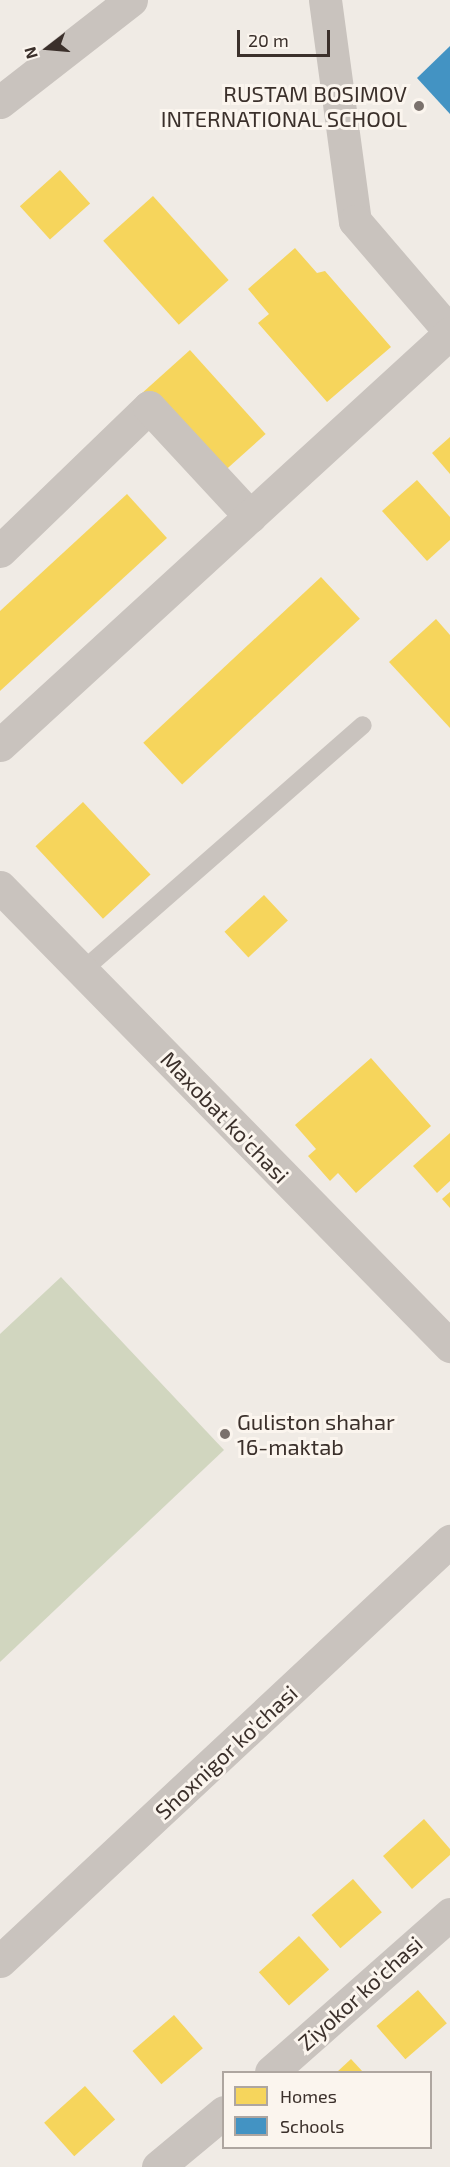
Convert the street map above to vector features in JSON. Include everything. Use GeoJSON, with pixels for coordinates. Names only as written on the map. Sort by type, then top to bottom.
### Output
{"type":"FeatureCollection","features":[{"type":"Feature","properties":{"kind":"street"},"geometry":{"type":"LineString","coordinates":[[0,102],[131,0]]}},
{"type":"Feature","properties":{"kind":"street"},"geometry":{"type":"LineString","coordinates":[[0,746],[450,332],[355,221],[325,0]]}},
{"type":"Feature","properties":{"kind":"street"},"geometry":{"type":"LineString","coordinates":[[0,551],[149,407],[250,516]]}},
{"type":"Feature","properties":{"kind":"street","name":"Maxobat ko'chasi"},"geometry":{"type":"LineString","coordinates":[[0,888],[450,1346]]}},
{"type":"Feature","properties":{"kind":"street","name":"Shoxnigor ko'chasi"},"geometry":{"type":"LineString","coordinates":[[0,1961],[450,1540]]}},
{"type":"Feature","properties":{"kind":"street","name":"Ziyokor ko'chasi"},"geometry":{"type":"LineString","coordinates":[[273,2071],[450,1914]]}},
{"type":"Feature","properties":{"kind":"street"},"geometry":{"type":"LineString","coordinates":[[158,2167],[222,2114]]}},
{"type":"Feature","properties":{"kind":"lane"},"geometry":{"type":"LineString","coordinates":[[82,971],[363,725]]}},
{"type":"Feature","properties":{"kind":"green space"},"geometry":{"type":"Polygon","coordinates":[[[61,1277],[224,1450],[0,1662],[0,1334],[61,1277]]]}},
{"type":"Feature","properties":{"kind":"building: Homes"},"geometry":{"type":"Polygon","coordinates":[[[60,170],[90,203],[50,240],[20,206],[60,170]]]}},
{"type":"Feature","properties":{"kind":"building: Homes"},"geometry":{"type":"Polygon","coordinates":[[[153,196],[229,280],[179,325],[103,241],[153,196]]]}},
{"type":"Feature","properties":{"kind":"building: Homes"},"geometry":{"type":"Polygon","coordinates":[[[295,248],[317,273],[325,271],[391,347],[327,402],[258,323],[269,314],[248,289],[295,248]]]}},
{"type":"Feature","properties":{"kind":"building: Homes"},"geometry":{"type":"Polygon","coordinates":[[[190,350],[266,434],[218,477],[142,393],[190,350]]]}},
{"type":"Feature","properties":{"kind":"building: Homes"},"geometry":{"type":"Polygon","coordinates":[[[450,437],[450,474],[432,453],[450,437]]]}},
{"type":"Feature","properties":{"kind":"building: Homes"},"geometry":{"type":"Polygon","coordinates":[[[417,480],[450,517],[450,540],[427,561],[382,511],[417,480]]]}},
{"type":"Feature","properties":{"kind":"building: Homes"},"geometry":{"type":"Polygon","coordinates":[[[127,494],[167,538],[0,691],[0,611],[127,494]]]}},
{"type":"Feature","properties":{"kind":"building: Homes"},"geometry":{"type":"Polygon","coordinates":[[[321,577],[360,619],[182,784],[143,743],[321,577]]]}},
{"type":"Feature","properties":{"kind":"building: Homes"},"geometry":{"type":"Polygon","coordinates":[[[436,619],[450,635],[450,728],[389,662],[436,619]]]}},
{"type":"Feature","properties":{"kind":"building: Homes"},"geometry":{"type":"Polygon","coordinates":[[[83,802],[151,874],[103,919],[35,846],[83,802]]]}},
{"type":"Feature","properties":{"kind":"building: Homes"},"geometry":{"type":"Polygon","coordinates":[[[264,895],[288,921],[248,957],[225,932],[264,895]]]}},
{"type":"Feature","properties":{"kind":"building: Homes"},"geometry":{"type":"Polygon","coordinates":[[[371,1058],[431,1126],[356,1193],[338,1173],[330,1181],[308,1156],[316,1149],[295,1125],[371,1058]]]}},
{"type":"Feature","properties":{"kind":"building: Homes"},"geometry":{"type":"Polygon","coordinates":[[[450,1133],[450,1181],[437,1193],[413,1166],[450,1133]]]}},
{"type":"Feature","properties":{"kind":"building: Homes"},"geometry":{"type":"Polygon","coordinates":[[[450,1192],[450,1208],[442,1199],[450,1192]]]}},
{"type":"Feature","properties":{"kind":"building: Homes"},"geometry":{"type":"Polygon","coordinates":[[[424,1819],[450,1849],[450,1855],[412,1889],[383,1856],[424,1819]]]}},
{"type":"Feature","properties":{"kind":"building: Homes"},"geometry":{"type":"Polygon","coordinates":[[[353,1879],[382,1912],[340,1948],[311,1915],[353,1879]]]}},
{"type":"Feature","properties":{"kind":"building: Homes"},"geometry":{"type":"Polygon","coordinates":[[[299,1936],[329,1969],[289,2006],[259,1972],[299,1936]]]}},
{"type":"Feature","properties":{"kind":"building: Homes"},"geometry":{"type":"Polygon","coordinates":[[[418,1990],[447,2023],[405,2059],[376,2026],[418,1990]]]}},
{"type":"Feature","properties":{"kind":"building: Homes"},"geometry":{"type":"Polygon","coordinates":[[[174,2015],[203,2048],[161,2084],[132,2051],[174,2015]]]}},
{"type":"Feature","properties":{"kind":"building: Homes"},"geometry":{"type":"Polygon","coordinates":[[[351,2059],[362,2071],[338,2071],[351,2059]]]}},
{"type":"Feature","properties":{"kind":"building: Homes"},"geometry":{"type":"Polygon","coordinates":[[[85,2086],[115,2119],[74,2156],[44,2123],[85,2086]]]}},
{"type":"Feature","properties":{"kind":"building: Schools"},"geometry":{"type":"Polygon","coordinates":[[[450,46],[450,114],[417,78],[450,46]]]}},
{"type":"Feature","properties":{"kind":"place","name":"RUSTAM BOSIMOV INTERNATIONAL SCHOOL"},"geometry":{"type":"Point","coordinates":[419,106]}},
{"type":"Feature","properties":{"kind":"place","name":"Guliston shahar 16-maktab"},"geometry":{"type":"Point","coordinates":[225,1434]}}]}
